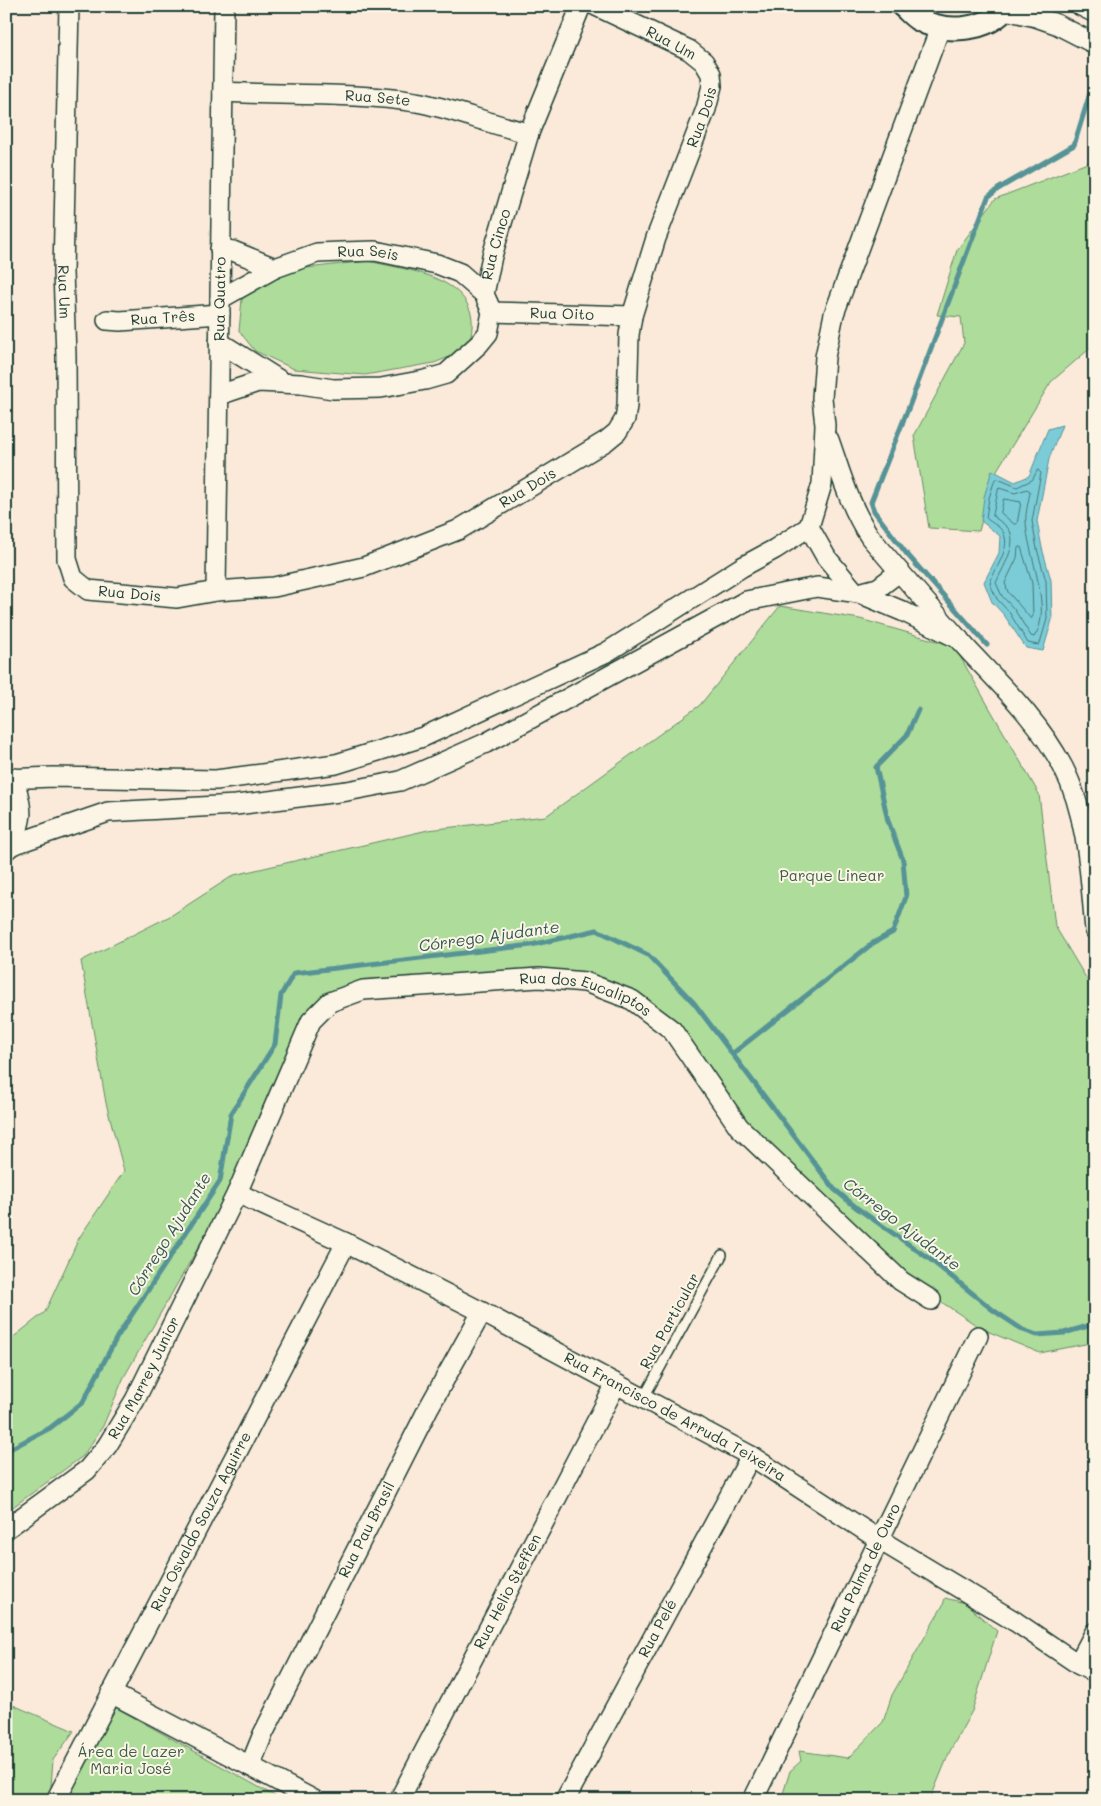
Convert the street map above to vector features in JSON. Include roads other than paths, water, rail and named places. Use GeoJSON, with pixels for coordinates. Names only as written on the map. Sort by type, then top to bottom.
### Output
{"type":"FeatureCollection","features":[{"type":"Feature","properties":{"kind":"street","name":"Rua Um"},"geometry":{"type":"LineString","coordinates":[[69,6],[63,272],[66,356],[67,559],[73,578]]}},
{"type":"Feature","properties":{"kind":"street","name":"Rua Quatro"},"geometry":{"type":"LineString","coordinates":[[216,591],[224,6]]}},
{"type":"Feature","properties":{"kind":"street","name":"Rua Cinco"},"geometry":{"type":"LineString","coordinates":[[492,312],[484,294],[492,256],[529,133],[581,6]]}},
{"type":"Feature","properties":{"kind":"street","name":"Rua Um"},"geometry":{"type":"LineString","coordinates":[[596,6],[690,50],[704,62],[711,74]]}},
{"type":"Feature","properties":{"kind":"street"},"geometry":{"type":"LineString","coordinates":[[903,6],[918,19],[940,28],[963,29],[985,23],[1006,8],[1049,22],[1095,44]]}},
{"type":"Feature","properties":{"kind":"street"},"geometry":{"type":"LineString","coordinates":[[1081,6],[1095,13]]}},
{"type":"Feature","properties":{"kind":"street"},"geometry":{"type":"LineString","coordinates":[[9,847],[21,824],[22,812],[10,779],[53,777],[216,780],[336,764],[423,737],[607,652],[742,567],[810,527],[822,484],[825,425],[822,398],[824,365],[834,314],[940,28]]}},
{"type":"Feature","properties":{"kind":"street","name":"Rua Dois"},"geometry":{"type":"LineString","coordinates":[[73,578],[88,590],[177,598],[216,591],[274,586],[364,567],[458,530],[606,441],[617,432],[625,419],[629,335],[632,316],[656,238],[706,109],[712,86],[711,74]]}},
{"type":"Feature","properties":{"kind":"street","name":"Rua Sete"},"geometry":{"type":"LineString","coordinates":[[223,92],[385,98],[450,110],[529,133]]}},
{"type":"Feature","properties":{"kind":"street"},"geometry":{"type":"LineString","coordinates":[[220,249],[233,251],[275,268]]}},
{"type":"Feature","properties":{"kind":"street","name":"Rua Seis"},"geometry":{"type":"LineString","coordinates":[[220,307],[275,268],[317,253],[375,251],[436,264],[460,273],[484,294]]}},
{"type":"Feature","properties":{"kind":"street"},"geometry":{"type":"LineString","coordinates":[[460,273],[492,256]]}},
{"type":"Feature","properties":{"kind":"street","name":"Rua Três"},"geometry":{"type":"LineString","coordinates":[[106,320],[120,321],[220,307]]}},
{"type":"Feature","properties":{"kind":"street"},"geometry":{"type":"LineString","coordinates":[[218,395],[258,382],[301,384],[333,389],[381,388],[446,374],[468,355],[488,333],[492,312]]}},
{"type":"Feature","properties":{"kind":"street","name":"Rua Oito"},"geometry":{"type":"LineString","coordinates":[[492,312],[632,316]]}},
{"type":"Feature","properties":{"kind":"street"},"geometry":{"type":"LineString","coordinates":[[219,342],[287,384]]}},
{"type":"Feature","properties":{"kind":"street"},"geometry":{"type":"LineString","coordinates":[[825,425],[848,498],[859,521],[870,537],[899,572],[1028,715],[1063,767],[1081,822],[1089,862],[1095,930]]}},
{"type":"Feature","properties":{"kind":"street"},"geometry":{"type":"LineString","coordinates":[[810,527],[826,557],[857,592]]}},
{"type":"Feature","properties":{"kind":"street"},"geometry":{"type":"LineString","coordinates":[[857,592],[878,588],[899,572]]}},
{"type":"Feature","properties":{"kind":"street"},"geometry":{"type":"LineString","coordinates":[[9,847],[108,812],[236,805],[347,792],[400,781],[486,743],[746,601],[817,587],[857,592],[902,611],[959,639]]}},
{"type":"Feature","properties":{"kind":"street","name":"Rua dos Eucaliptos"},"geometry":{"type":"LineString","coordinates":[[237,1193],[311,1021],[330,1002],[363,990],[540,978],[585,982],[632,1000],[672,1030],[739,1126],[901,1281],[931,1300]]}},
{"type":"Feature","properties":{"kind":"street","name":"Rua Francisco de Arruda Teixeira"},"geometry":{"type":"LineString","coordinates":[[237,1193],[346,1243],[482,1312],[643,1400],[751,1456],[878,1539],[1016,1622],[1078,1664],[1095,1673]]}},
{"type":"Feature","properties":{"kind":"street","name":"Rua Marrey Junior"},"geometry":{"type":"LineString","coordinates":[[6,1529],[88,1470],[107,1446],[135,1400],[237,1193]]}},
{"type":"Feature","properties":{"kind":"street","name":"Rua Osvaldo Souza Aguirre"},"geometry":{"type":"LineString","coordinates":[[56,1800],[346,1243]]}},
{"type":"Feature","properties":{"kind":"street","name":"Rua Pau Brasil"},"geometry":{"type":"LineString","coordinates":[[253,1758],[263,1734],[419,1427],[482,1312]]}},
{"type":"Feature","properties":{"kind":"street","name":"Rua Palma de Ouro"},"geometry":{"type":"LineString","coordinates":[[753,1800],[978,1336]]}},
{"type":"Feature","properties":{"kind":"street","name":"Rua Helio Steffen"},"geometry":{"type":"LineString","coordinates":[[399,1800],[616,1384]]}},
{"type":"Feature","properties":{"kind":"street","name":"Rua Pelé"},"geometry":{"type":"LineString","coordinates":[[565,1800],[751,1456]]}},
{"type":"Feature","properties":{"kind":"street"},"geometry":{"type":"LineString","coordinates":[[1078,1664],[1095,1632]]}},
{"type":"Feature","properties":{"kind":"street"},"geometry":{"type":"LineString","coordinates":[[111,1693],[253,1758],[314,1800]]}},
{"type":"Feature","properties":{"kind":"lane","name":"Rua Particular"},"geometry":{"type":"LineString","coordinates":[[643,1400],[722,1255]]}},
{"type":"Feature","properties":{"kind":"water"},"geometry":{"type":"Polygon","coordinates":[[[1062,425],[1049,459],[1037,521],[1051,580],[1052,620],[1043,651],[1026,648],[1004,615],[992,602],[984,582],[999,553],[1000,536],[981,521],[984,497],[992,470],[1015,482],[1029,476],[1048,429],[1062,425]]]}},
{"type":"Feature","properties":{"kind":"waterway"},"geometry":{"type":"LineString","coordinates":[[987,645],[906,553],[874,511],[871,502],[988,197],[998,189],[1074,145],[1095,77]]}},
{"type":"Feature","properties":{"kind":"waterway"},"geometry":{"type":"LineString","coordinates":[[732,1054],[873,943],[893,932],[906,897],[903,860],[888,821],[876,767],[907,735],[918,710]]}},
{"type":"Feature","properties":{"kind":"waterway","name":"Córrego Ajudante"},"geometry":{"type":"LineString","coordinates":[[6,1451],[50,1428],[83,1402],[117,1337],[220,1181],[231,1114],[275,1044],[281,995],[294,973],[531,945],[597,930],[648,955],[694,1003],[834,1189],[857,1208],[931,1260],[993,1310],[1023,1330],[1037,1335],[1064,1333],[1095,1324]]}},
{"type":"Feature","properties":{"kind":"park label","name":"Parque Linear"},"geometry":{"type":"Point","coordinates":[832,876]}},
{"type":"Feature","properties":{"kind":"park label","name":"Área de Lazer Maria José"},"geometry":{"type":"Point","coordinates":[131,1760]}}]}
